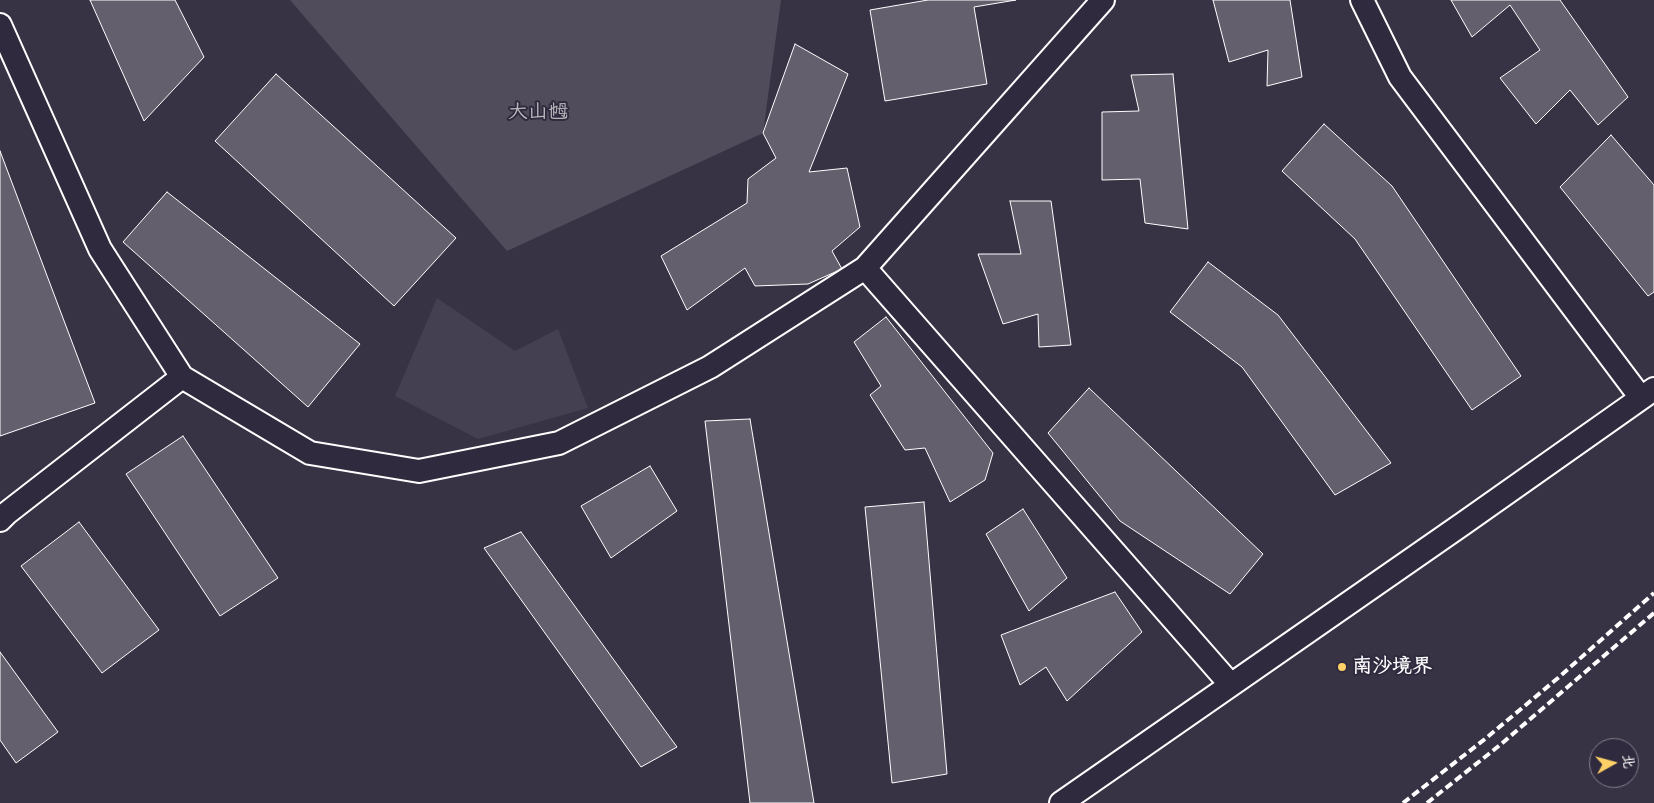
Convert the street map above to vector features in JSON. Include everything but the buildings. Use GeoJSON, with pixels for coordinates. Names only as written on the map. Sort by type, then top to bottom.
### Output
{"type":"FeatureCollection","features":[{"type":"Feature","properties":{"kind":"street"},"geometry":{"type":"LineString","coordinates":[[0,25],[100,249],[182,377],[310,453],[419,471],[559,443],[710,367],[866,268],[1103,0]]}},
{"type":"Feature","properties":{"kind":"street"},"geometry":{"type":"LineString","coordinates":[[1062,803],[1648,393],[1400,77],[1362,0]]}},
{"type":"Feature","properties":{"kind":"street"},"geometry":{"type":"LineString","coordinates":[[866,268],[1232,685]]}},
{"type":"Feature","properties":{"kind":"street"},"geometry":{"type":"LineString","coordinates":[[0,520],[182,377]]}},
{"type":"Feature","properties":{"kind":"shaded area"},"geometry":{"type":"Polygon","coordinates":[[[437,298],[515,351],[558,329],[588,408],[478,439],[395,396],[437,298]]]}},
{"type":"Feature","properties":{"kind":"green space","name":"大山乸"},"geometry":{"type":"Polygon","coordinates":[[[290,0],[781,0],[763,133],[507,251],[290,0]]]}},
{"type":"Feature","properties":{"kind":"railway"},"geometry":{"type":"LineString","coordinates":[[1403,803],[1485,739],[1558,678],[1654,593]]}},
{"type":"Feature","properties":{"kind":"railway"},"geometry":{"type":"LineString","coordinates":[[1427,803],[1500,745],[1654,613]]}},
{"type":"Feature","properties":{"kind":"place","name":"南沙境界"},"geometry":{"type":"Point","coordinates":[1342,667]}}]}
